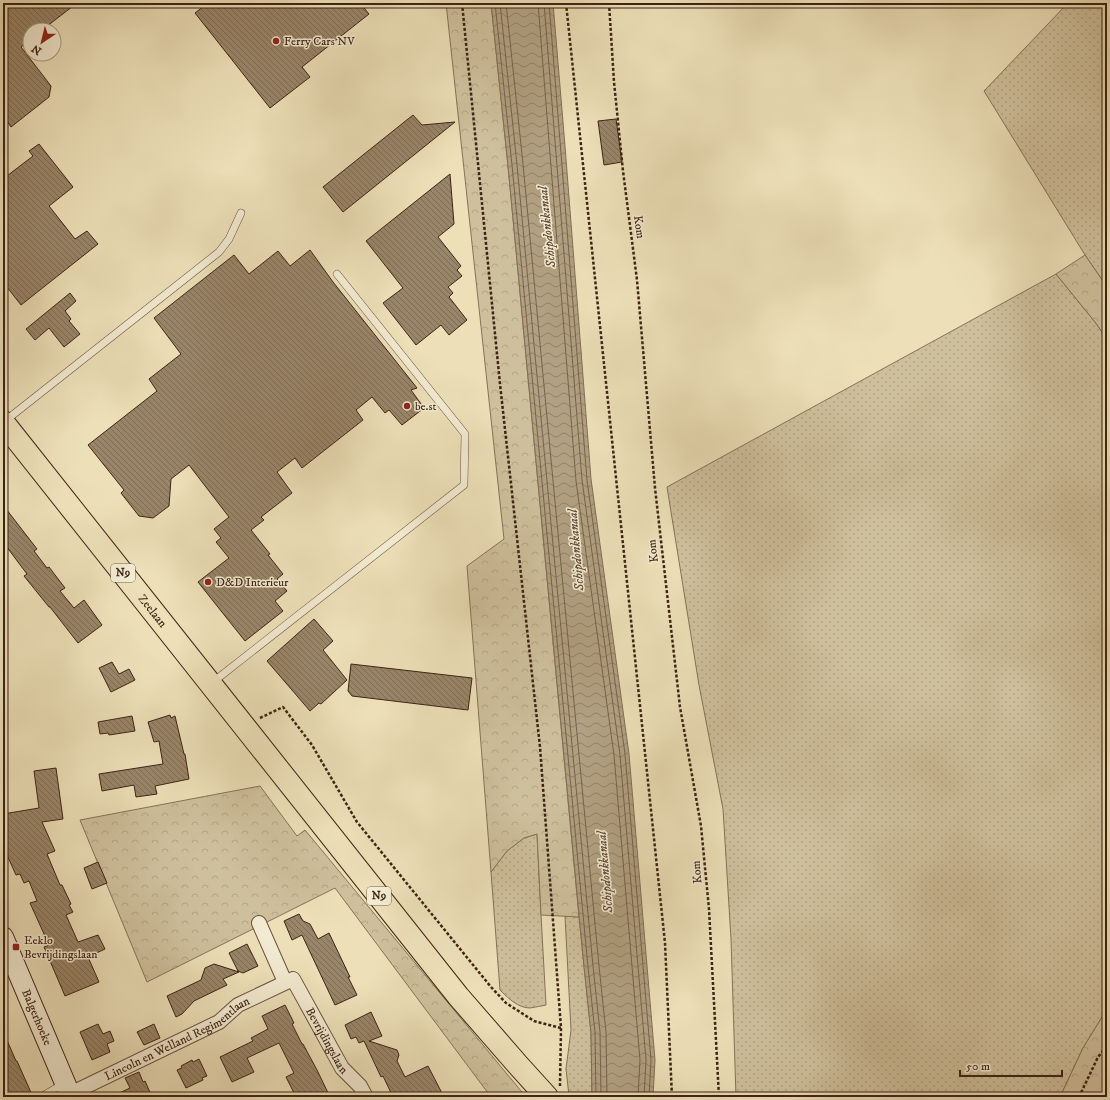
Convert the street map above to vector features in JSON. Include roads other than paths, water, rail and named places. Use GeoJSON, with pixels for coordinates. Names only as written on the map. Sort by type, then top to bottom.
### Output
{"type":"FeatureCollection","features":[{"type":"Feature","properties":{"kind":"main road","name":"Zeelaan"},"geometry":{"type":"LineString","coordinates":[[3,422],[458,996],[518,1065],[553,1093]]}},
{"type":"Feature","properties":{"kind":"main road","name":"Balgerhoeke"},"geometry":{"type":"LineString","coordinates":[[3,937],[69,1091]]}},
{"type":"Feature","properties":{"kind":"street"},"geometry":{"type":"LineString","coordinates":[[259,923],[289,981]]}},
{"type":"Feature","properties":{"kind":"street","name":"Lincoln en Welland Regimentlaan"},"geometry":{"type":"LineString","coordinates":[[69,1091],[219,1022],[238,1005],[289,981]]}},
{"type":"Feature","properties":{"kind":"street","name":"Bevrijdingslaan"},"geometry":{"type":"LineString","coordinates":[[289,981],[342,1068],[360,1086],[366,1097]]}},
{"type":"Feature","properties":{"kind":"lane"},"geometry":{"type":"LineString","coordinates":[[3,422],[219,252],[228,239],[241,213]]}},
{"type":"Feature","properties":{"kind":"lane"},"geometry":{"type":"LineString","coordinates":[[210,684],[464,485],[465,434],[337,274]]}},
{"type":"Feature","properties":{"kind":"lane"},"geometry":{"type":"LineString","coordinates":[[42,1097],[69,1091]]}},
{"type":"Feature","properties":{"kind":"water","name":"Schipdonkkanaal"},"geometry":{"type":"Polygon","coordinates":[[[491,3],[553,3],[591,479],[629,754],[655,1060],[653,1097],[592,1097],[591,1033],[491,3]]]}},
{"type":"Feature","properties":{"kind":"place","name":"Ferry Cars NV"},"geometry":{"type":"Point","coordinates":[276,41]}},
{"type":"Feature","properties":{"kind":"place","name":"be.st"},"geometry":{"type":"Point","coordinates":[407,406]}},
{"type":"Feature","properties":{"kind":"place","name":"D&D Interieur"},"geometry":{"type":"Point","coordinates":[208,582]}},
{"type":"Feature","properties":{"kind":"place","name":"Eeklo Bevrijdingslaan"},"geometry":{"type":"Point","coordinates":[16,947]}}]}
